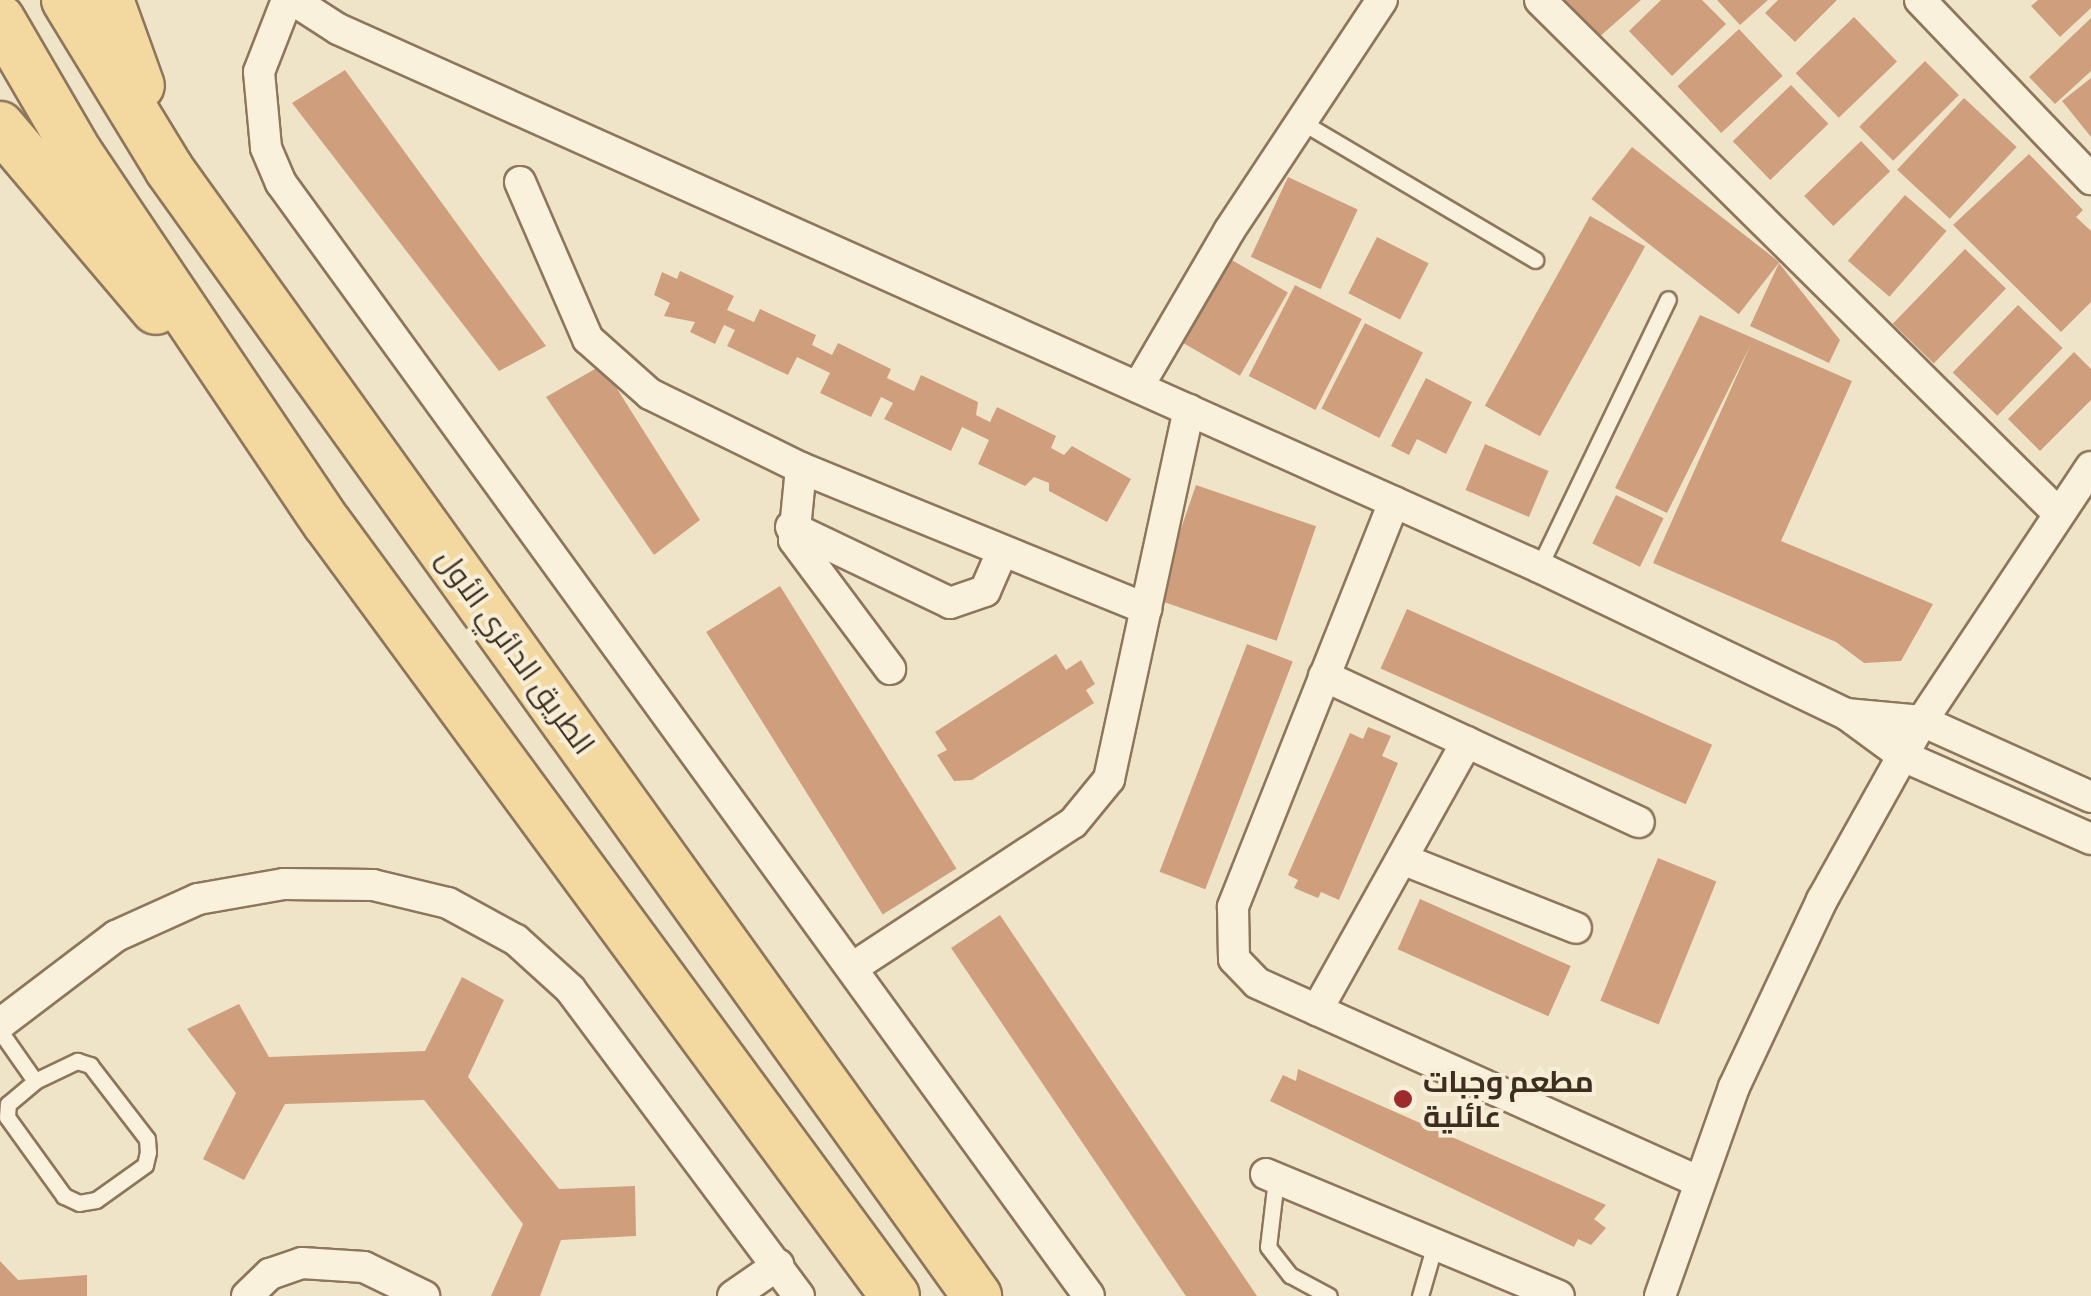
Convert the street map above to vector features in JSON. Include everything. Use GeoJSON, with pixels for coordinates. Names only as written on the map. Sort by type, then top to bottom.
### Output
{"type":"FeatureCollection","features":[{"type":"Feature","properties":{"kind":"main road","name":"الطريق الدائري الأول"},"geometry":{"type":"LineString","coordinates":[[66,0],[170,169],[976,1296]]}},
{"type":"Feature","properties":{"kind":"main road"},"geometry":{"type":"LineString","coordinates":[[109,0],[170,169]]}},
{"type":"Feature","properties":{"kind":"main road"},"geometry":{"type":"LineString","coordinates":[[0,19],[227,378],[895,1296]]}},
{"type":"Feature","properties":{"kind":"main road"},"geometry":{"type":"LineString","coordinates":[[0,126],[114,266],[227,378]]}},
{"type":"Feature","properties":{"kind":"street"},"geometry":{"type":"LineString","coordinates":[[1089,1296],[281,184],[266,148],[260,72],[290,0],[356,37],[1539,567],[1846,714],[1903,756],[2091,839]]}},
{"type":"Feature","properties":{"kind":"street"},"geometry":{"type":"LineString","coordinates":[[1138,387],[1382,0]]}},
{"type":"Feature","properties":{"kind":"street"},"geometry":{"type":"LineString","coordinates":[[1540,0],[2059,514]]}},
{"type":"Feature","properties":{"kind":"street"},"geometry":{"type":"LineString","coordinates":[[1920,0],[2091,179]]}},
{"type":"Feature","properties":{"kind":"street"},"geometry":{"type":"LineString","coordinates":[[520,182],[588,340],[615,370],[801,468],[1146,609]]}},
{"type":"Feature","properties":{"kind":"street"},"geometry":{"type":"LineString","coordinates":[[852,968],[1094,803],[1118,756],[1189,410]]}},
{"type":"Feature","properties":{"kind":"street"},"geometry":{"type":"LineString","coordinates":[[1660,1296],[1698,1181],[1774,995],[1922,721],[2091,467]]}},
{"type":"Feature","properties":{"kind":"street"},"geometry":{"type":"LineString","coordinates":[[801,468],[791,527],[801,553],[890,669]]}},
{"type":"Feature","properties":{"kind":"street"},"geometry":{"type":"LineString","coordinates":[[1394,502],[1228,922],[1244,972],[1317,1010],[1698,1181]]}},
{"type":"Feature","properties":{"kind":"street"},"geometry":{"type":"LineString","coordinates":[[791,527],[950,603],[985,591],[1002,552]]}},
{"type":"Feature","properties":{"kind":"street"},"geometry":{"type":"LineString","coordinates":[[1324,676],[1639,822]]}},
{"type":"Feature","properties":{"kind":"street"},"geometry":{"type":"LineString","coordinates":[[1846,714],[1922,721],[2091,797]]}},
{"type":"Feature","properties":{"kind":"street"},"geometry":{"type":"LineString","coordinates":[[1317,1010],[1468,742]]}},
{"type":"Feature","properties":{"kind":"street"},"geometry":{"type":"LineString","coordinates":[[1402,859],[1576,928]]}},
{"type":"Feature","properties":{"kind":"street"},"geometry":{"type":"LineString","coordinates":[[0,1028],[116,936],[198,899],[284,884],[373,885],[448,903],[516,940],[570,989],[800,1296]]}},
{"type":"Feature","properties":{"kind":"street"},"geometry":{"type":"LineString","coordinates":[[1271,1176],[1559,1296]]}},
{"type":"Feature","properties":{"kind":"street"},"geometry":{"type":"LineString","coordinates":[[248,1296],[270,1274],[302,1262],[364,1266],[424,1296]]}},
{"type":"Feature","properties":{"kind":"street"},"geometry":{"type":"LineString","coordinates":[[733,1296],[778,1265]]}},
{"type":"Feature","properties":{"kind":"lane"},"geometry":{"type":"LineString","coordinates":[[1302,122],[1535,260]]}},
{"type":"Feature","properties":{"kind":"lane"},"geometry":{"type":"LineString","coordinates":[[1539,567],[1668,300]]}},
{"type":"Feature","properties":{"kind":"lane"},"geometry":{"type":"LineString","coordinates":[[0,1028],[35,1081]]}},
{"type":"Feature","properties":{"kind":"lane"},"geometry":{"type":"LineString","coordinates":[[60,1064],[90,1066],[146,1139],[145,1166],[96,1200],[64,1196],[6,1117],[8,1104],[35,1081],[60,1064]]}},
{"type":"Feature","properties":{"kind":"lane"},"geometry":{"type":"LineString","coordinates":[[1271,1176],[1268,1247],[1290,1275],[1329,1296]]}},
{"type":"Feature","properties":{"kind":"lane"},"geometry":{"type":"LineString","coordinates":[[1420,1296],[1435,1244]]}},
{"type":"Feature","properties":{"kind":"building"},"geometry":{"type":"Polygon","coordinates":[[[1561,0],[1641,0],[1597,39],[1561,0]]]}},
{"type":"Feature","properties":{"kind":"building"},"geometry":{"type":"Polygon","coordinates":[[[1661,0],[1702,0],[1726,24],[1672,76],[1629,31],[1661,0]]]}},
{"type":"Feature","properties":{"kind":"building"},"geometry":{"type":"Polygon","coordinates":[[[1717,0],[1768,0],[1740,25],[1717,0]]]}},
{"type":"Feature","properties":{"kind":"building"},"geometry":{"type":"Polygon","coordinates":[[[1778,0],[1837,0],[1795,42],[1765,13],[1778,0]]]}},
{"type":"Feature","properties":{"kind":"building"},"geometry":{"type":"Polygon","coordinates":[[[2038,0],[2091,0],[2091,8],[2060,37],[2031,6],[2038,0]]]}},
{"type":"Feature","properties":{"kind":"building"},"geometry":{"type":"Polygon","coordinates":[[[1854,17],[1897,62],[1839,118],[1796,73],[1854,17]]]}},
{"type":"Feature","properties":{"kind":"building"},"geometry":{"type":"Polygon","coordinates":[[[2091,18],[2091,71],[2055,104],[2029,77],[2091,18]]]}},
{"type":"Feature","properties":{"kind":"building"},"geometry":{"type":"Polygon","coordinates":[[[1739,29],[1783,76],[1721,133],[1678,86],[1739,29]]]}},
{"type":"Feature","properties":{"kind":"building"},"geometry":{"type":"Polygon","coordinates":[[[1925,61],[1959,95],[1893,161],[1859,127],[1925,61]]]}},
{"type":"Feature","properties":{"kind":"building"},"geometry":{"type":"Polygon","coordinates":[[[345,70],[546,346],[499,371],[292,103],[345,70]]]}},
{"type":"Feature","properties":{"kind":"building"},"geometry":{"type":"Polygon","coordinates":[[[2091,78],[2091,137],[2062,101],[2091,78]]]}},
{"type":"Feature","properties":{"kind":"building"},"geometry":{"type":"Polygon","coordinates":[[[1791,85],[1829,124],[1770,180],[1733,141],[1791,85]]]}},
{"type":"Feature","properties":{"kind":"building"},"geometry":{"type":"Polygon","coordinates":[[[1964,98],[2017,147],[1950,219],[1897,170],[1964,98]]]}},
{"type":"Feature","properties":{"kind":"building"},"geometry":{"type":"Polygon","coordinates":[[[1861,141],[1890,171],[1833,226],[1804,196],[1861,141]]]}},
{"type":"Feature","properties":{"kind":"building"},"geometry":{"type":"Polygon","coordinates":[[[1632,147],[1779,262],[1739,314],[1591,199],[1632,147]]]}},
{"type":"Feature","properties":{"kind":"building"},"geometry":{"type":"Polygon","coordinates":[[[2029,154],[2083,210],[2076,217],[2091,231],[2091,302],[2061,332],[1953,225],[2029,154]]]}},
{"type":"Feature","properties":{"kind":"building"},"geometry":{"type":"Polygon","coordinates":[[[1288,177],[1358,210],[1321,289],[1251,257],[1288,177]]]}},
{"type":"Feature","properties":{"kind":"building"},"geometry":{"type":"Polygon","coordinates":[[[1905,195],[1947,231],[1889,297],[1848,261],[1905,195]]]}},
{"type":"Feature","properties":{"kind":"building"},"geometry":{"type":"Polygon","coordinates":[[[1590,216],[1645,247],[1540,436],[1485,406],[1590,216]]]}},
{"type":"Feature","properties":{"kind":"building"},"geometry":{"type":"Polygon","coordinates":[[[1377,237],[1429,263],[1400,319],[1348,293],[1377,237]]]}},
{"type":"Feature","properties":{"kind":"building"},"geometry":{"type":"Polygon","coordinates":[[[1965,249],[2006,289],[1934,363],[1893,324],[1965,249]]]}},
{"type":"Feature","properties":{"kind":"building"},"geometry":{"type":"Polygon","coordinates":[[[1223,255],[1288,292],[1240,376],[1175,338],[1223,255]]]}},
{"type":"Feature","properties":{"kind":"building"},"geometry":{"type":"Polygon","coordinates":[[[1779,263],[1840,340],[1829,363],[1750,326],[1779,263]]]}},
{"type":"Feature","properties":{"kind":"building"},"geometry":{"type":"Polygon","coordinates":[[[680,271],[734,296],[727,310],[754,322],[760,309],[816,335],[812,345],[832,355],[838,343],[891,369],[887,378],[914,391],[921,375],[978,402],[976,415],[990,422],[997,407],[1056,436],[1051,448],[1064,455],[1072,446],[1131,479],[1107,522],[1049,491],[1049,483],[1034,477],[1025,486],[978,464],[989,440],[962,427],[951,451],[884,419],[893,403],[881,397],[871,417],[820,393],[830,373],[797,357],[788,375],[727,346],[735,330],[724,325],[715,344],[690,332],[695,322],[664,316],[670,303],[654,295],[662,272],[677,279],[680,271]]]}},
{"type":"Feature","properties":{"kind":"building"},"geometry":{"type":"Polygon","coordinates":[[[1295,285],[1362,319],[1316,410],[1249,376],[1295,285]]]}},
{"type":"Feature","properties":{"kind":"building"},"geometry":{"type":"Polygon","coordinates":[[[2018,305],[2063,348],[1997,416],[1953,373],[2018,305]]]}},
{"type":"Feature","properties":{"kind":"building"},"geometry":{"type":"Polygon","coordinates":[[[1700,315],[1852,381],[1781,541],[1933,604],[1901,661],[1864,663],[1836,642],[1653,563],[1751,344],[1667,513],[1615,488],[1700,315]]]}},
{"type":"Feature","properties":{"kind":"building"},"geometry":{"type":"Polygon","coordinates":[[[1365,323],[1423,353],[1379,438],[1321,409],[1365,323]]]}},
{"type":"Feature","properties":{"kind":"building"},"geometry":{"type":"Polygon","coordinates":[[[2074,352],[2091,369],[2091,400],[2040,451],[2008,419],[2074,352]]]}},
{"type":"Feature","properties":{"kind":"building"},"geometry":{"type":"Polygon","coordinates":[[[602,365],[700,520],[654,555],[546,397],[602,365]]]}},
{"type":"Feature","properties":{"kind":"building"},"geometry":{"type":"Polygon","coordinates":[[[1426,378],[1472,402],[1446,454],[1417,439],[1409,455],[1391,446],[1426,378]]]}},
{"type":"Feature","properties":{"kind":"building"},"geometry":{"type":"Polygon","coordinates":[[[1485,444],[1549,471],[1529,517],[1465,490],[1485,444]]]}},
{"type":"Feature","properties":{"kind":"building"},"geometry":{"type":"Polygon","coordinates":[[[1196,485],[1316,526],[1277,641],[1157,599],[1196,485]]]}},
{"type":"Feature","properties":{"kind":"building"},"geometry":{"type":"Polygon","coordinates":[[[1616,495],[1664,518],[1640,567],[1592,544],[1616,495]]]}},
{"type":"Feature","properties":{"kind":"building"},"geometry":{"type":"Polygon","coordinates":[[[780,586],[956,868],[883,915],[706,632],[780,586]]]}},
{"type":"Feature","properties":{"kind":"building"},"geometry":{"type":"Polygon","coordinates":[[[1407,609],[1712,745],[1686,804],[1381,668],[1407,609]]]}},
{"type":"Feature","properties":{"kind":"building"},"geometry":{"type":"Polygon","coordinates":[[[1247,644],[1293,662],[1205,889],[1160,872],[1247,644]]]}},
{"type":"Feature","properties":{"kind":"building"},"geometry":{"type":"Polygon","coordinates":[[[1056,654],[1066,670],[1081,660],[1095,684],[1086,690],[1094,703],[972,780],[954,781],[937,755],[947,750],[935,732],[1056,654]]]}},
{"type":"Feature","properties":{"kind":"building"},"geometry":{"type":"Polygon","coordinates":[[[1368,727],[1391,736],[1382,756],[1398,763],[1339,900],[1321,892],[1318,898],[1294,888],[1298,880],[1288,875],[1350,733],[1363,739],[1368,727]]]}},
{"type":"Feature","properties":{"kind":"building"},"geometry":{"type":"Polygon","coordinates":[[[1658,858],[1716,882],[1659,1024],[1600,1001],[1658,858]]]}},
{"type":"Feature","properties":{"kind":"building"},"geometry":{"type":"Polygon","coordinates":[[[1420,899],[1571,966],[1548,1016],[1398,949],[1420,899]]]}},
{"type":"Feature","properties":{"kind":"building"},"geometry":{"type":"Polygon","coordinates":[[[1000,915],[1257,1296],[1186,1296],[951,948],[1000,915]]]}},
{"type":"Feature","properties":{"kind":"building"},"geometry":{"type":"Polygon","coordinates":[[[462,977],[504,1000],[468,1077],[559,1189],[635,1186],[636,1236],[561,1240],[540,1296],[491,1296],[523,1224],[424,1100],[285,1104],[244,1180],[203,1159],[236,1093],[187,1029],[239,1004],[269,1057],[425,1051],[462,977]]]}},
{"type":"Feature","properties":{"kind":"building"},"geometry":{"type":"Polygon","coordinates":[[[1298,1069],[1606,1205],[1594,1219],[1606,1228],[1591,1245],[1578,1239],[1574,1247],[1270,1101],[1283,1075],[1296,1081],[1298,1069]]]}},
{"type":"Feature","properties":{"kind":"building"},"geometry":{"type":"Polygon","coordinates":[[[0,1261],[18,1280],[87,1275],[87,1296],[0,1296],[0,1261]]]}},
{"type":"Feature","properties":{"kind":"place","name":"مطعم وجبات عائلية"},"geometry":{"type":"Point","coordinates":[1403,1099]}}]}
